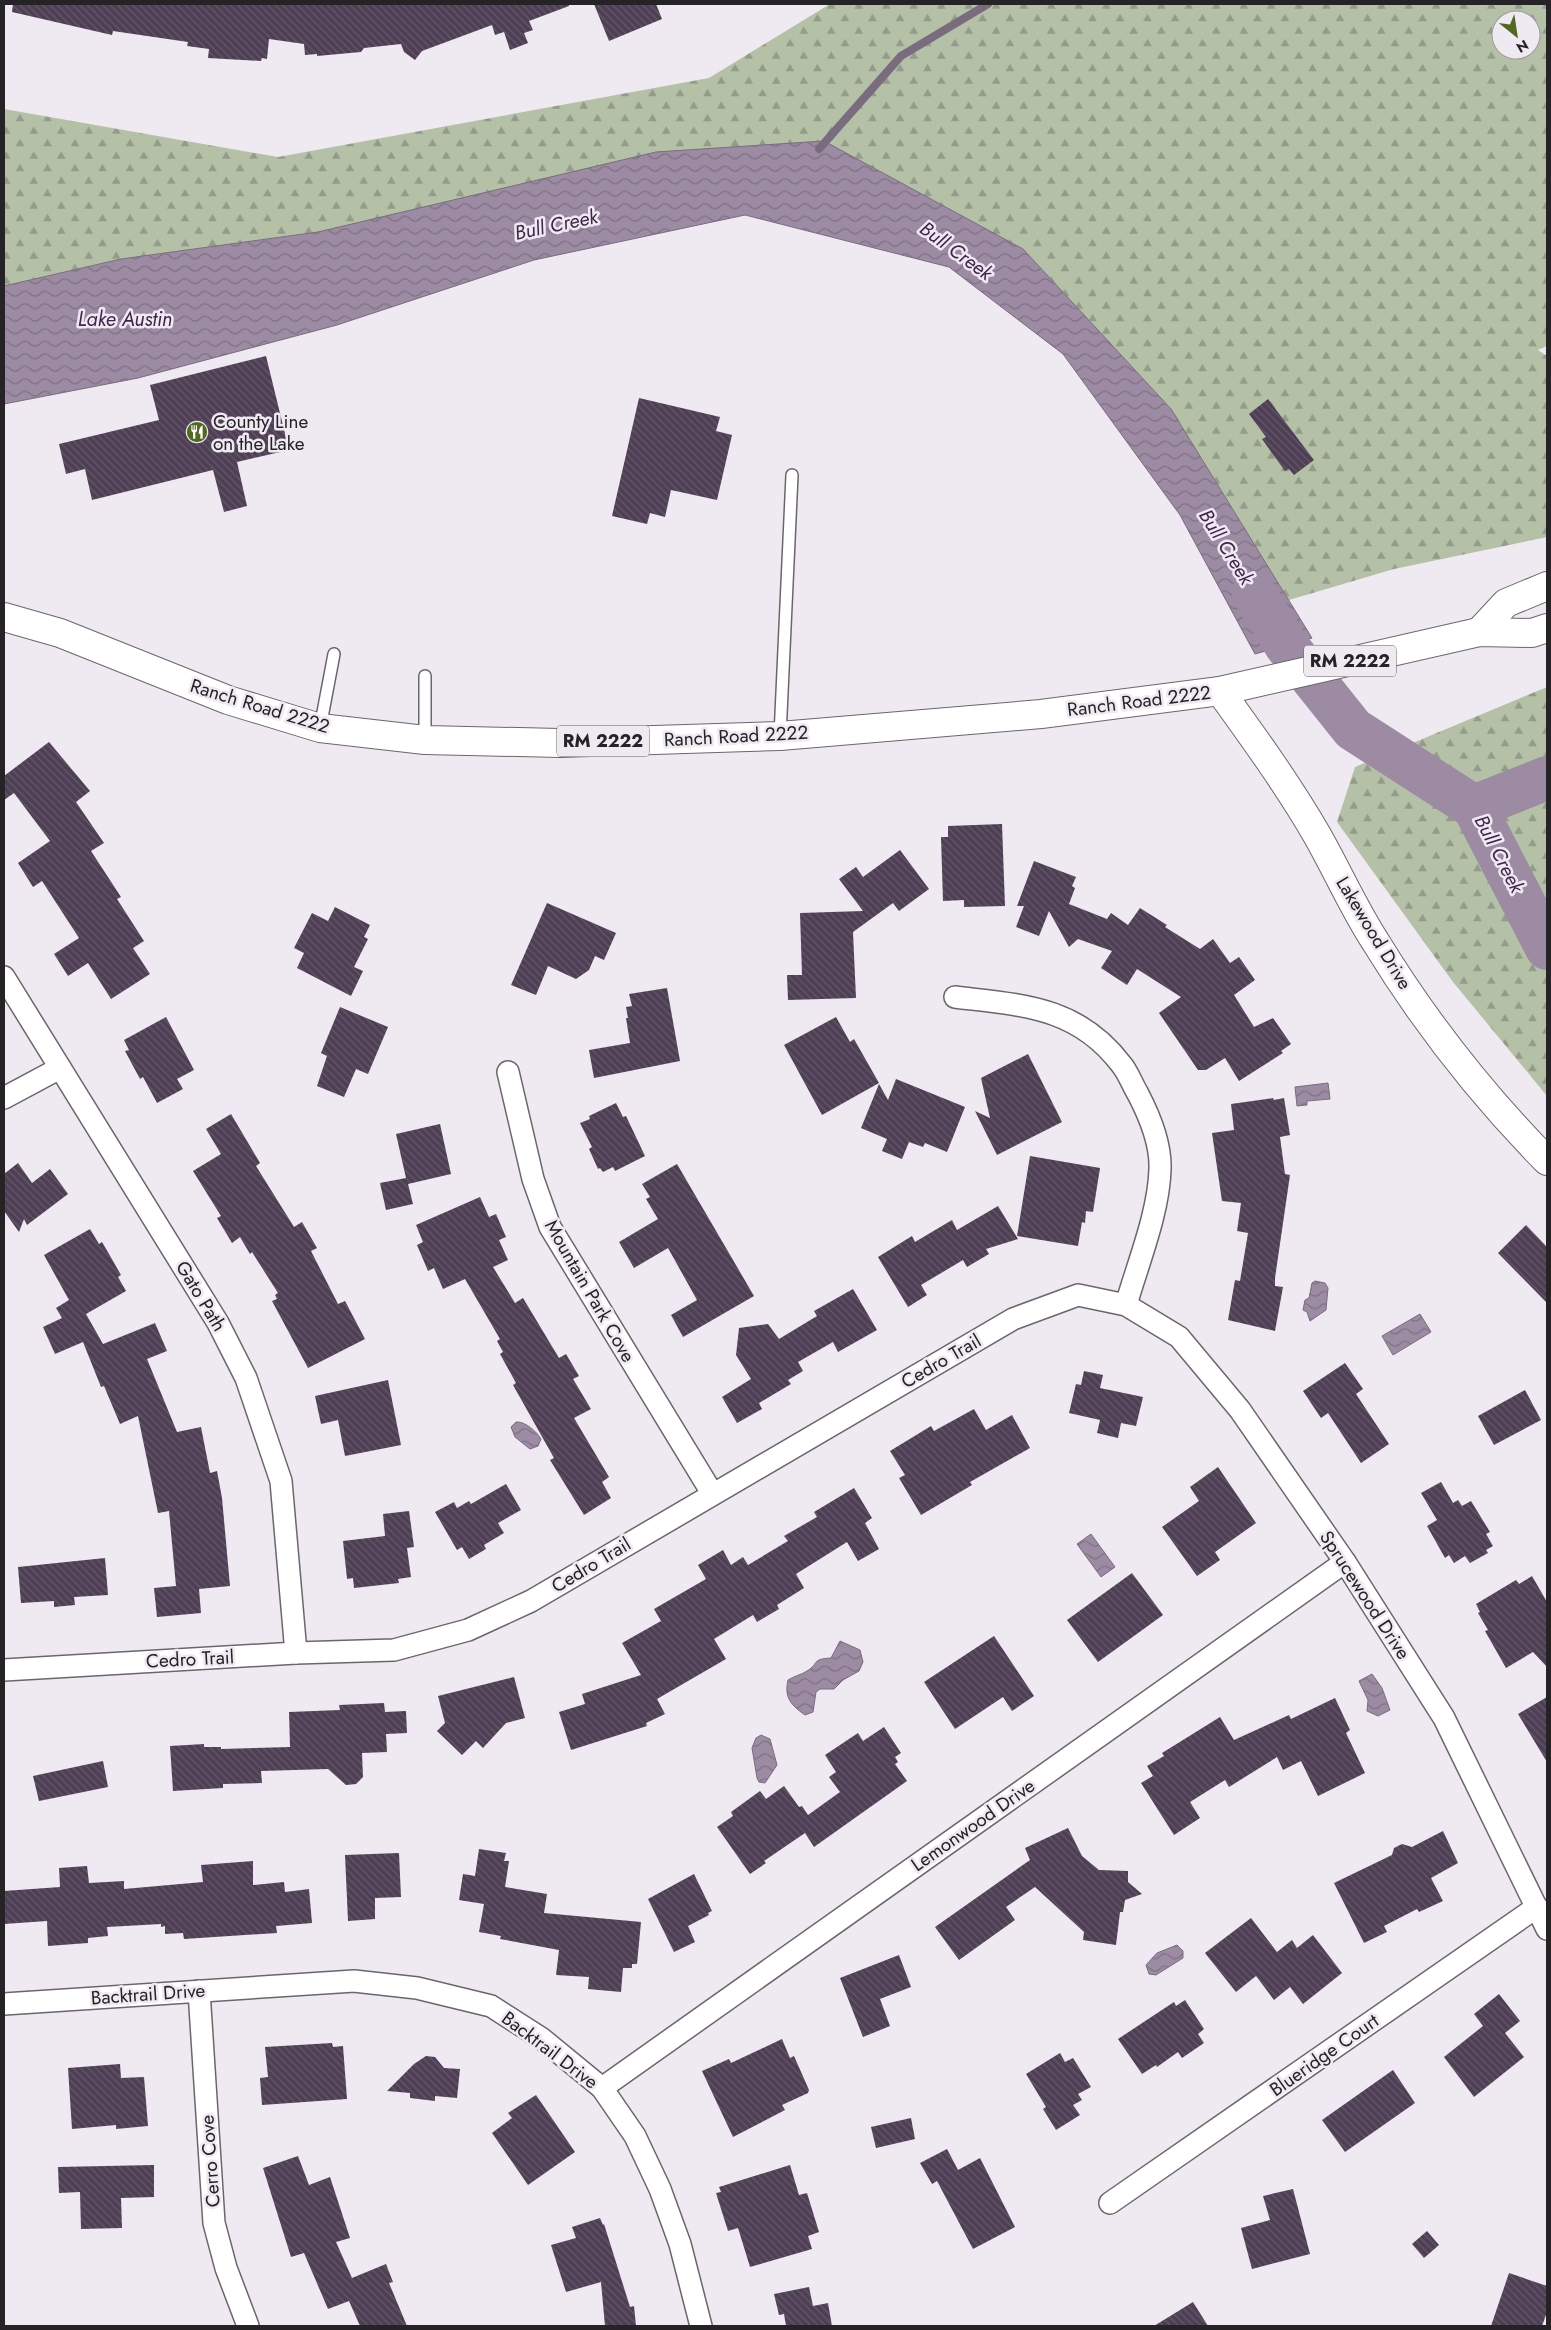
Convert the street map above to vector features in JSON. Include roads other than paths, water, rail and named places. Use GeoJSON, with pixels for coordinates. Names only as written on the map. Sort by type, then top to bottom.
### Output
{"type":"FeatureCollection","features":[{"type":"Feature","properties":{"kind":"main road"},"geometry":{"type":"LineString","coordinates":[[1479,632],[1506,603],[1547,586]]}},
{"type":"Feature","properties":{"kind":"main road","name":"Ranch Road 2222"},"geometry":{"type":"LineString","coordinates":[[4,617],[60,633],[228,700],[320,728],[425,740],[560,743],[780,736],[1041,714],[1220,691],[1479,632],[1532,633],[1547,628]]}},
{"type":"Feature","properties":{"kind":"main road","name":"Lakewood Drive"},"geometry":{"type":"LineString","coordinates":[[1220,691],[1264,752],[1316,834],[1374,941],[1440,1038],[1503,1116],[1547,1161]]}},
{"type":"Feature","properties":{"kind":"street","name":"Gato Path"},"geometry":{"type":"LineString","coordinates":[[4,976],[218,1324],[246,1378],[281,1481],[296,1653]]}},
{"type":"Feature","properties":{"kind":"street"},"geometry":{"type":"LineString","coordinates":[[955,997],[1034,1007],[1069,1019],[1098,1040],[1122,1064],[1151,1118],[1160,1168],[1154,1207],[1126,1305]]}},
{"type":"Feature","properties":{"kind":"street"},"geometry":{"type":"LineString","coordinates":[[4,1098],[60,1068]]}},
{"type":"Feature","properties":{"kind":"street","name":"Mountain Park Cove"},"geometry":{"type":"LineString","coordinates":[[508,1072],[533,1179],[550,1227],[712,1493]]}},
{"type":"Feature","properties":{"kind":"street","name":"Cedro Trail"},"geometry":{"type":"LineString","coordinates":[[4,1670],[296,1653],[394,1650],[468,1630],[531,1601],[712,1493],[1013,1319],[1078,1295],[1126,1305]]}},
{"type":"Feature","properties":{"kind":"street","name":"Sprucewood Drive"},"geometry":{"type":"LineString","coordinates":[[1126,1305],[1180,1337],[1240,1410],[1345,1562],[1444,1718],[1547,1929]]}},
{"type":"Feature","properties":{"kind":"street","name":"Lemonwood Drive"},"geometry":{"type":"LineString","coordinates":[[602,2088],[1345,1562]]}},
{"type":"Feature","properties":{"kind":"street","name":"Blueridge Court"},"geometry":{"type":"LineString","coordinates":[[1110,2203],[1537,1907]]}},
{"type":"Feature","properties":{"kind":"street","name":"Backtrail Drive"},"geometry":{"type":"LineString","coordinates":[[4,2004],[354,1981],[417,1988],[491,2006],[541,2038],[602,2088],[636,2136],[660,2189],[680,2244],[702,2326]]}},
{"type":"Feature","properties":{"kind":"street","name":"Cerro Cove"},"geometry":{"type":"LineString","coordinates":[[199,1991],[214,2223],[226,2268],[248,2326]]}},
{"type":"Feature","properties":{"kind":"lane"},"geometry":{"type":"LineString","coordinates":[[780,736],[792,475]]}},
{"type":"Feature","properties":{"kind":"lane"},"geometry":{"type":"LineString","coordinates":[[320,728],[334,654]]}},
{"type":"Feature","properties":{"kind":"lane"},"geometry":{"type":"LineString","coordinates":[[425,676],[425,740]]}},
{"type":"Feature","properties":{"kind":"water","name":"Lake Austin"},"geometry":{"type":"Polygon","coordinates":[[[824,141],[1023,249],[1171,409],[1312,638],[1255,654],[1180,515],[1063,354],[949,267],[745,215],[534,260],[337,325],[138,378],[4,404],[4,286],[121,259],[318,232],[656,152],[824,141]]]}},
{"type":"Feature","properties":{"kind":"water"},"geometry":{"type":"Polygon","coordinates":[[[1328,1083],[1330,1099],[1307,1101],[1307,1105],[1297,1106],[1295,1087],[1328,1083]]]}},
{"type":"Feature","properties":{"kind":"water"},"geometry":{"type":"Polygon","coordinates":[[[1315,1281],[1325,1283],[1328,1288],[1326,1310],[1310,1321],[1307,1312],[1303,1310],[1305,1300],[1309,1298],[1312,1283],[1315,1281]]]}},
{"type":"Feature","properties":{"kind":"water"},"geometry":{"type":"Polygon","coordinates":[[[1420,1314],[1431,1332],[1393,1355],[1382,1336],[1420,1314]]]}},
{"type":"Feature","properties":{"kind":"water"},"geometry":{"type":"Polygon","coordinates":[[[516,1422],[527,1425],[537,1433],[541,1439],[538,1446],[530,1449],[515,1437],[511,1427],[516,1422]]]}},
{"type":"Feature","properties":{"kind":"water"},"geometry":{"type":"Polygon","coordinates":[[[1091,1534],[1115,1567],[1101,1577],[1077,1544],[1091,1534]]]}},
{"type":"Feature","properties":{"kind":"water"},"geometry":{"type":"Polygon","coordinates":[[[840,1641],[860,1650],[863,1662],[859,1671],[843,1680],[834,1689],[820,1689],[816,1692],[813,1712],[805,1715],[796,1708],[788,1696],[788,1680],[807,1671],[818,1660],[831,1658],[840,1641]]]}},
{"type":"Feature","properties":{"kind":"water"},"geometry":{"type":"Polygon","coordinates":[[[1372,1674],[1382,1688],[1390,1710],[1378,1716],[1367,1711],[1368,1700],[1359,1681],[1372,1674]]]}},
{"type":"Feature","properties":{"kind":"water"},"geometry":{"type":"Polygon","coordinates":[[[761,1735],[770,1739],[777,1765],[765,1783],[759,1782],[757,1778],[752,1748],[756,1738],[761,1735]]]}},
{"type":"Feature","properties":{"kind":"water"},"geometry":{"type":"Polygon","coordinates":[[[1177,1945],[1183,1951],[1183,1958],[1156,1975],[1149,1974],[1146,1965],[1157,1953],[1177,1945]]]}},
{"type":"Feature","properties":{"kind":"waterway"},"geometry":{"type":"LineString","coordinates":[[819,149],[901,56],[988,4]]}},
{"type":"Feature","properties":{"kind":"waterway","name":"Bull Creek"},"geometry":{"type":"LineString","coordinates":[[1254,593],[1286,645],[1353,729],[1474,807],[1547,948]]}},
{"type":"Feature","properties":{"kind":"waterway"},"geometry":{"type":"LineString","coordinates":[[1474,807],[1547,778]]}},
{"type":"Feature","properties":{"kind":"place","name":"County Line on the Lake"},"geometry":{"type":"Point","coordinates":[197,432]}}]}
